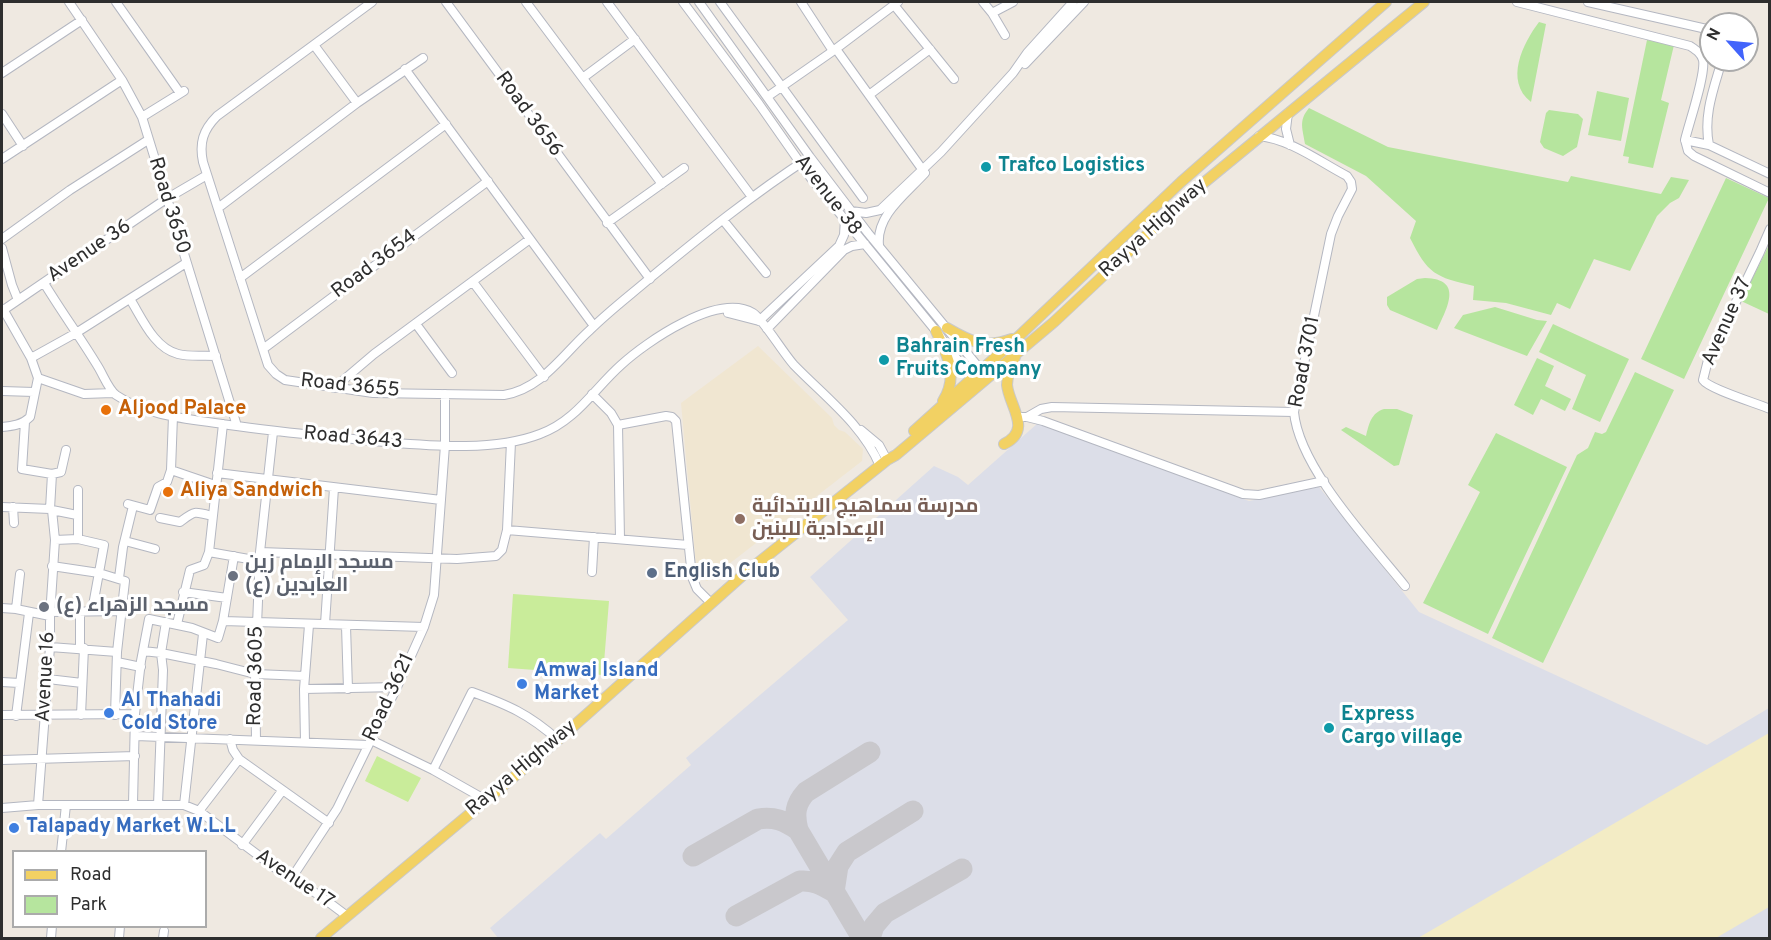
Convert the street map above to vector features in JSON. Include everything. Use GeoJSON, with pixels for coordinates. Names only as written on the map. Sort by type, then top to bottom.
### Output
{"type":"FeatureCollection","features":[{"type":"Feature","properties":{"kind":"main road","name":"Rayya Highway"},"geometry":{"type":"LineString","coordinates":[[321,939],[558,740],[792,534],[896,455],[984,374],[1018,337],[1181,182],[1386,2]]}},
{"type":"Feature","properties":{"kind":"main road","name":"Rayya Highway"},"geometry":{"type":"LineString","coordinates":[[984,374],[1019,351],[1054,322],[1189,195],[1424,2]]}},
{"type":"Feature","properties":{"kind":"main road"},"geometry":{"type":"LineString","coordinates":[[947,328],[983,344],[999,344],[1018,337]]}},
{"type":"Feature","properties":{"kind":"main road"},"geometry":{"type":"LineString","coordinates":[[936,331],[948,357],[951,376],[947,395],[937,411]]}},
{"type":"Feature","properties":{"kind":"main road"},"geometry":{"type":"LineString","coordinates":[[1005,444],[1016,435],[1022,417],[1007,382],[1012,364],[1019,351]]}},
{"type":"Feature","properties":{"kind":"main road","name":"Rayya Highway"},"geometry":{"type":"LineString","coordinates":[[884,463],[892,450],[975,382]]}},
{"type":"Feature","properties":{"kind":"street","name":"Road 3650"},"geometry":{"type":"LineString","coordinates":[[69,2],[122,80],[142,117],[237,426]]}},
{"type":"Feature","properties":{"kind":"street"},"geometry":{"type":"LineString","coordinates":[[116,2],[183,92],[142,117]]}},
{"type":"Feature","properties":{"kind":"street","name":"Road 3655"},"geometry":{"type":"LineString","coordinates":[[372,2],[210,123],[205,132],[201,152],[207,175],[268,365],[285,380],[373,393],[504,395],[525,390],[544,377],[594,326],[650,279],[752,197],[810,157]]}},
{"type":"Feature","properties":{"kind":"street","name":"Road 3656"},"geometry":{"type":"LineString","coordinates":[[458,2],[448,4],[650,279]]}},
{"type":"Feature","properties":{"kind":"street"},"geometry":{"type":"LineString","coordinates":[[526,2],[662,184]]}},
{"type":"Feature","properties":{"kind":"street"},"geometry":{"type":"LineString","coordinates":[[607,2],[752,197]]}},
{"type":"Feature","properties":{"kind":"street","name":"Avenue 38"},"geometry":{"type":"LineString","coordinates":[[682,2],[800,164],[975,382]]}},
{"type":"Feature","properties":{"kind":"street","name":"Avenue 38"},"geometry":{"type":"LineString","coordinates":[[699,2],[851,211],[984,374]]}},
{"type":"Feature","properties":{"kind":"street","name":"Avenue 38"},"geometry":{"type":"LineString","coordinates":[[720,2],[863,198]]}},
{"type":"Feature","properties":{"kind":"street"},"geometry":{"type":"LineString","coordinates":[[801,2],[922,169]]}},
{"type":"Feature","properties":{"kind":"street"},"geometry":{"type":"LineString","coordinates":[[982,2],[992,13],[1005,35]]}},
{"type":"Feature","properties":{"kind":"street"},"geometry":{"type":"LineString","coordinates":[[992,13],[1013,2]]}},
{"type":"Feature","properties":{"kind":"street"},"geometry":{"type":"LineString","coordinates":[[851,211],[866,213],[880,210],[941,152],[1013,73],[1027,53],[1072,2]]}},
{"type":"Feature","properties":{"kind":"street"},"geometry":{"type":"LineString","coordinates":[[1013,73],[1025,64],[1084,2]]}},
{"type":"Feature","properties":{"kind":"street"},"geometry":{"type":"LineString","coordinates":[[1517,2],[1645,33],[1697,50],[1704,63],[1684,140],[1686,148],[1690,154],[1770,193]]}},
{"type":"Feature","properties":{"kind":"street"},"geometry":{"type":"LineString","coordinates":[[1588,2],[1699,27]]}},
{"type":"Feature","properties":{"kind":"street"},"geometry":{"type":"LineString","coordinates":[[767,97],[835,50],[896,3],[954,79]]}},
{"type":"Feature","properties":{"kind":"street"},"geometry":{"type":"LineString","coordinates":[[2,73],[82,20]]}},
{"type":"Feature","properties":{"kind":"street"},"geometry":{"type":"LineString","coordinates":[[584,77],[635,39]]}},
{"type":"Feature","properties":{"kind":"street"},"geometry":{"type":"LineString","coordinates":[[314,45],[357,103]]}},
{"type":"Feature","properties":{"kind":"street"},"geometry":{"type":"LineString","coordinates":[[869,95],[930,49]]}},
{"type":"Feature","properties":{"kind":"street"},"geometry":{"type":"LineString","coordinates":[[218,208],[357,103],[423,58]]}},
{"type":"Feature","properties":{"kind":"street"},"geometry":{"type":"LineString","coordinates":[[405,69],[594,326]]}},
{"type":"Feature","properties":{"kind":"street"},"geometry":{"type":"LineString","coordinates":[[1709,145],[1707,116],[1719,72]]}},
{"type":"Feature","properties":{"kind":"street"},"geometry":{"type":"LineString","coordinates":[[2,159],[122,80]]}},
{"type":"Feature","properties":{"kind":"street"},"geometry":{"type":"LineString","coordinates":[[1288,112],[1286,129],[1290,145]]}},
{"type":"Feature","properties":{"kind":"street"},"geometry":{"type":"LineString","coordinates":[[2,114],[23,146]]}},
{"type":"Feature","properties":{"kind":"street"},"geometry":{"type":"LineString","coordinates":[[240,278],[446,124]]}},
{"type":"Feature","properties":{"kind":"street","name":"Road 3701"},"geometry":{"type":"LineString","coordinates":[[1259,136],[1290,145],[1347,176],[1352,186],[1351,193],[1331,234],[1294,412],[1299,436],[1324,481],[1405,586]]}},
{"type":"Feature","properties":{"kind":"street"},"geometry":{"type":"LineString","coordinates":[[2,239],[70,190],[148,140]]}},
{"type":"Feature","properties":{"kind":"street"},"geometry":{"type":"LineString","coordinates":[[1684,140],[1709,145],[1770,174]]}},
{"type":"Feature","properties":{"kind":"street"},"geometry":{"type":"LineString","coordinates":[[879,246],[879,230],[884,218],[941,152]]}},
{"type":"Feature","properties":{"kind":"street"},"geometry":{"type":"LineString","coordinates":[[607,222],[684,168]]}},
{"type":"Feature","properties":{"kind":"street","name":"Avenue 36"},"geometry":{"type":"LineString","coordinates":[[2,310],[44,284],[166,199],[207,175]]}},
{"type":"Feature","properties":{"kind":"street","name":"Road 3654"},"geometry":{"type":"LineString","coordinates":[[263,349],[488,181]]}},
{"type":"Feature","properties":{"kind":"street"},"geometry":{"type":"LineString","coordinates":[[759,321],[839,246],[844,235],[844,219]]}},
{"type":"Feature","properties":{"kind":"street"},"geometry":{"type":"LineString","coordinates":[[723,220],[766,273]]}},
{"type":"Feature","properties":{"kind":"street","name":"Avenue 37"},"geometry":{"type":"LineString","coordinates":[[1770,229],[1708,360],[1703,380],[1705,384],[1734,397],[1770,409]]}},
{"type":"Feature","properties":{"kind":"street"},"geometry":{"type":"LineString","coordinates":[[334,388],[374,354],[530,239]]}},
{"type":"Feature","properties":{"kind":"street"},"geometry":{"type":"LineString","coordinates":[[767,329],[844,250],[865,244]]}},
{"type":"Feature","properties":{"kind":"street"},"geometry":{"type":"LineString","coordinates":[[2,248],[18,300]]}},
{"type":"Feature","properties":{"kind":"street"},"geometry":{"type":"LineString","coordinates":[[31,358],[76,333],[186,263]]}},
{"type":"Feature","properties":{"kind":"street"},"geometry":{"type":"LineString","coordinates":[[473,282],[544,377]]}},
{"type":"Feature","properties":{"kind":"street"},"geometry":{"type":"LineString","coordinates":[[38,378],[75,392],[113,393],[44,284]]}},
{"type":"Feature","properties":{"kind":"street"},"geometry":{"type":"LineString","coordinates":[[130,299],[156,340],[163,347],[178,354],[216,356]]}},
{"type":"Feature","properties":{"kind":"street","name":"Road 3643"},"geometry":{"type":"LineString","coordinates":[[113,393],[142,408],[173,416],[273,432],[445,445],[512,442],[539,435],[559,426],[576,413],[623,363],[648,344],[702,313],[728,308],[749,311],[756,315],[793,364],[855,427],[872,438],[884,463]]}},
{"type":"Feature","properties":{"kind":"street"},"geometry":{"type":"LineString","coordinates":[[2,310],[31,358],[38,378],[30,417],[25,422],[2,427]]}},
{"type":"Feature","properties":{"kind":"street"},"geometry":{"type":"LineString","coordinates":[[416,324],[452,373]]}},
{"type":"Feature","properties":{"kind":"street"},"geometry":{"type":"LineString","coordinates":[[2,391],[34,392]]}},
{"type":"Feature","properties":{"kind":"street","name":"Road 3621"},"geometry":{"type":"LineString","coordinates":[[291,879],[329,823],[370,743],[424,627],[434,595],[445,445],[445,394]]}},
{"type":"Feature","properties":{"kind":"street"},"geometry":{"type":"LineString","coordinates":[[592,394],[611,413],[618,425],[620,539]]}},
{"type":"Feature","properties":{"kind":"street"},"geometry":{"type":"LineString","coordinates":[[1022,417],[1052,407],[1294,412]]}},
{"type":"Feature","properties":{"kind":"street"},"geometry":{"type":"LineString","coordinates":[[119,578],[131,505],[151,509],[158,487],[167,482],[171,470],[173,416]]}},
{"type":"Feature","properties":{"kind":"street"},"geometry":{"type":"LineString","coordinates":[[618,425],[666,416],[676,421],[692,577],[697,589],[711,603]]}},
{"type":"Feature","properties":{"kind":"street"},"geometry":{"type":"LineString","coordinates":[[1022,417],[1243,494],[1259,495],[1324,481]]}},
{"type":"Feature","properties":{"kind":"street"},"geometry":{"type":"LineString","coordinates":[[25,422],[22,469],[52,474]]}},
{"type":"Feature","properties":{"kind":"street"},"geometry":{"type":"LineString","coordinates":[[177,624],[190,570],[204,565],[209,552],[223,424]]}},
{"type":"Feature","properties":{"kind":"street","name":"Road 3605"},"geometry":{"type":"LineString","coordinates":[[256,740],[255,674],[260,556],[273,432]]}},
{"type":"Feature","properties":{"kind":"street"},"geometry":{"type":"LineString","coordinates":[[209,552],[234,556],[330,554],[487,558],[496,556],[502,550],[507,530],[512,442]]}},
{"type":"Feature","properties":{"kind":"street","name":"Avenue 16"},"geometry":{"type":"LineString","coordinates":[[38,805],[48,679],[55,540],[51,509],[52,474],[61,472],[66,450]]}},
{"type":"Feature","properties":{"kind":"street"},"geometry":{"type":"LineString","coordinates":[[171,470],[215,485]]}},
{"type":"Feature","properties":{"kind":"street"},"geometry":{"type":"LineString","coordinates":[[217,473],[441,500]]}},
{"type":"Feature","properties":{"kind":"street"},"geometry":{"type":"LineString","coordinates":[[325,624],[334,488]]}},
{"type":"Feature","properties":{"kind":"street"},"geometry":{"type":"LineString","coordinates":[[78,490],[78,539]]}},
{"type":"Feature","properties":{"kind":"street"},"geometry":{"type":"LineString","coordinates":[[2,507],[51,509],[77,514]]}},
{"type":"Feature","properties":{"kind":"street"},"geometry":{"type":"LineString","coordinates":[[13,507],[14,523]]}},
{"type":"Feature","properties":{"kind":"street"},"geometry":{"type":"LineString","coordinates":[[160,518],[180,522],[188,514],[196,512],[212,516]]}},
{"type":"Feature","properties":{"kind":"street"},"geometry":{"type":"LineString","coordinates":[[507,530],[688,544]]}},
{"type":"Feature","properties":{"kind":"street"},"geometry":{"type":"LineString","coordinates":[[592,572],[594,537]]}},
{"type":"Feature","properties":{"kind":"street"},"geometry":{"type":"LineString","coordinates":[[55,540],[78,539],[104,545],[92,612]]}},
{"type":"Feature","properties":{"kind":"street"},"geometry":{"type":"LineString","coordinates":[[125,542],[155,549]]}},
{"type":"Feature","properties":{"kind":"street"},"geometry":{"type":"LineString","coordinates":[[133,804],[135,714],[149,619],[177,624],[218,638],[234,556]]}},
{"type":"Feature","properties":{"kind":"street"},"geometry":{"type":"LineString","coordinates":[[52,566],[99,573],[125,581],[117,652],[115,715]]}},
{"type":"Feature","properties":{"kind":"street"},"geometry":{"type":"LineString","coordinates":[[16,609],[20,574]]}},
{"type":"Feature","properties":{"kind":"street"},"geometry":{"type":"LineString","coordinates":[[183,592],[226,598]]}},
{"type":"Feature","properties":{"kind":"street"},"geometry":{"type":"LineString","coordinates":[[2,608],[50,614],[123,611]]}},
{"type":"Feature","properties":{"kind":"street"},"geometry":{"type":"LineString","coordinates":[[16,716],[29,613]]}},
{"type":"Feature","properties":{"kind":"street"},"geometry":{"type":"LineString","coordinates":[[80,613],[81,715]]}},
{"type":"Feature","properties":{"kind":"street"},"geometry":{"type":"LineString","coordinates":[[223,621],[424,627]]}},
{"type":"Feature","properties":{"kind":"street"},"geometry":{"type":"LineString","coordinates":[[158,804],[163,670],[161,653],[166,622]]}},
{"type":"Feature","properties":{"kind":"street"},"geometry":{"type":"LineString","coordinates":[[305,742],[304,689],[309,625]]}},
{"type":"Feature","properties":{"kind":"street"},"geometry":{"type":"LineString","coordinates":[[346,626],[348,689]]}},
{"type":"Feature","properties":{"kind":"street"},"geometry":{"type":"LineString","coordinates":[[184,805],[203,634]]}},
{"type":"Feature","properties":{"kind":"street"},"geometry":{"type":"LineString","coordinates":[[50,647],[117,652]]}},
{"type":"Feature","properties":{"kind":"street"},"geometry":{"type":"LineString","coordinates":[[144,651],[255,674],[305,676]]}},
{"type":"Feature","properties":{"kind":"street"},"geometry":{"type":"LineString","coordinates":[[117,662],[141,667]]}},
{"type":"Feature","properties":{"kind":"street"},"geometry":{"type":"LineString","coordinates":[[48,679],[82,683]]}},
{"type":"Feature","properties":{"kind":"street"},"geometry":{"type":"LineString","coordinates":[[2,682],[19,683]]}},
{"type":"Feature","properties":{"kind":"street"},"geometry":{"type":"LineString","coordinates":[[304,689],[397,687]]}},
{"type":"Feature","properties":{"kind":"street"},"geometry":{"type":"LineString","coordinates":[[434,770],[472,692],[520,711],[538,722],[558,740]]}},
{"type":"Feature","properties":{"kind":"street"},"geometry":{"type":"LineString","coordinates":[[2,715],[135,714]]}},
{"type":"Feature","properties":{"kind":"street"},"geometry":{"type":"LineString","coordinates":[[136,736],[370,743],[434,770],[486,800]]}},
{"type":"Feature","properties":{"kind":"street"},"geometry":{"type":"LineString","coordinates":[[230,739],[239,759],[329,823]]}},
{"type":"Feature","properties":{"kind":"street"},"geometry":{"type":"LineString","coordinates":[[2,760],[135,756]]}},
{"type":"Feature","properties":{"kind":"street"},"geometry":{"type":"LineString","coordinates":[[199,811],[239,759]]}},
{"type":"Feature","properties":{"kind":"street"},"geometry":{"type":"LineString","coordinates":[[242,844],[282,791]]}},
{"type":"Feature","properties":{"kind":"street","name":"Avenue 17"},"geometry":{"type":"LineString","coordinates":[[2,808],[38,805],[184,805],[199,811],[291,879],[315,892],[347,916]]}},
{"type":"Feature","properties":{"kind":"street"},"geometry":{"type":"LineString","coordinates":[[61,850],[66,805]]}},
{"type":"Feature","properties":{"kind":"street"},"geometry":{"type":"LineString","coordinates":[[2,808],[2,819]]}},
{"type":"Feature","properties":{"kind":"shaded area","name":"مدرسة سماهيج الابتدائية الإعدادية للبنين"},"geometry":{"type":"Polygon","coordinates":[[[758,346],[832,418],[839,430],[845,432],[863,449],[862,461],[707,581],[697,576],[681,403],[758,346]]]}},
{"type":"Feature","properties":{"kind":"shaded area"},"geometry":{"type":"Polygon","coordinates":[[[1038,423],[1249,501],[1319,487],[1419,612],[1707,745],[1769,708],[1769,938],[498,938],[490,928],[600,833],[606,839],[691,765],[686,758],[848,620],[810,577],[934,466],[958,477],[968,485],[1038,423]]]}},
{"type":"Feature","properties":{"kind":"green space"},"geometry":{"type":"Polygon","coordinates":[[[1539,22],[1546,24],[1531,102],[1523,93],[1517,73],[1522,51],[1539,22]]]}},
{"type":"Feature","properties":{"kind":"green space"},"geometry":{"type":"Polygon","coordinates":[[[1647,40],[1674,45],[1661,100],[1669,103],[1653,168],[1628,163],[1629,157],[1623,156],[1647,40]]]}},
{"type":"Feature","properties":{"kind":"green space"},"geometry":{"type":"Polygon","coordinates":[[[1597,91],[1629,98],[1621,141],[1588,135],[1597,91]]]}},
{"type":"Feature","properties":{"kind":"green space"},"geometry":{"type":"Polygon","coordinates":[[[1309,108],[1388,147],[1568,182],[1571,176],[1661,194],[1671,177],[1689,180],[1679,198],[1670,203],[1657,216],[1630,271],[1594,259],[1570,309],[1557,303],[1551,315],[1506,303],[1473,300],[1474,286],[1450,280],[1428,267],[1410,238],[1416,221],[1366,176],[1305,144],[1302,121],[1309,108]]]}},
{"type":"Feature","properties":{"kind":"green space"},"geometry":{"type":"Polygon","coordinates":[[[1549,110],[1578,114],[1583,119],[1577,147],[1563,156],[1544,148],[1540,142],[1546,113],[1549,110]]]}},
{"type":"Feature","properties":{"kind":"green space"},"geometry":{"type":"Polygon","coordinates":[[[1726,178],[1769,198],[1684,379],[1641,359],[1726,178]]]}},
{"type":"Feature","properties":{"kind":"green space"},"geometry":{"type":"Polygon","coordinates":[[[1769,248],[1769,314],[1741,301],[1769,248]]]}},
{"type":"Feature","properties":{"kind":"green space"},"geometry":{"type":"Polygon","coordinates":[[[1425,278],[1445,283],[1449,289],[1448,304],[1437,330],[1390,310],[1387,305],[1387,297],[1417,279],[1425,278]]]}},
{"type":"Feature","properties":{"kind":"green space"},"geometry":{"type":"Polygon","coordinates":[[[1495,307],[1547,321],[1527,356],[1454,328],[1463,315],[1495,307]]]}},
{"type":"Feature","properties":{"kind":"green space"},"geometry":{"type":"Polygon","coordinates":[[[1553,324],[1629,359],[1600,422],[1572,409],[1586,375],[1539,352],[1553,324]]]}},
{"type":"Feature","properties":{"kind":"green space"},"geometry":{"type":"Polygon","coordinates":[[[1537,358],[1554,366],[1545,386],[1571,399],[1565,411],[1541,399],[1533,415],[1514,405],[1537,358]]]}},
{"type":"Feature","properties":{"kind":"green space"},"geometry":{"type":"Polygon","coordinates":[[[1635,372],[1674,390],[1543,663],[1492,638],[1577,455],[1588,448],[1595,432],[1602,434],[1606,432],[1635,372]]]}},
{"type":"Feature","properties":{"kind":"green space"},"geometry":{"type":"Polygon","coordinates":[[[1384,409],[1397,409],[1413,415],[1399,465],[1394,466],[1341,430],[1346,427],[1366,436],[1373,416],[1384,409]]]}},
{"type":"Feature","properties":{"kind":"green space"},"geometry":{"type":"Polygon","coordinates":[[[1496,433],[1567,467],[1488,634],[1423,603],[1480,492],[1468,485],[1496,433]]]}},
{"type":"Feature","properties":{"kind":"green space"},"geometry":{"type":"Polygon","coordinates":[[[513,594],[609,601],[603,675],[508,668],[513,594]]]}},
{"type":"Feature","properties":{"kind":"green space"},"geometry":{"type":"Polygon","coordinates":[[[377,756],[421,778],[408,802],[365,781],[377,756]]]}},
{"type":"Feature","properties":{"kind":"sand"},"geometry":{"type":"Polygon","coordinates":[[[1769,733],[1769,907],[1716,938],[1418,938],[1769,733]]]}},
{"type":"Feature","properties":{"kind":"taxiway"},"geometry":{"type":"LineString","coordinates":[[798,830],[796,810],[806,792],[870,752]]}},
{"type":"Feature","properties":{"kind":"taxiway"},"geometry":{"type":"LineString","coordinates":[[736,916],[800,881],[814,882],[834,892],[838,866],[847,852],[913,811]]}},
{"type":"Feature","properties":{"kind":"taxiway"},"geometry":{"type":"LineString","coordinates":[[693,856],[758,819],[769,818],[784,822],[798,830],[862,938]]}},
{"type":"Feature","properties":{"kind":"taxiway"},"geometry":{"type":"LineString","coordinates":[[870,938],[874,926],[885,913],[962,869]]}},
{"type":"Feature","properties":{"kind":"place","name":"Trafco Logistics"},"geometry":{"type":"Point","coordinates":[986,167]}},
{"type":"Feature","properties":{"kind":"place","name":"Bahrain Fresh Fruits Company"},"geometry":{"type":"Point","coordinates":[884,360]}},
{"type":"Feature","properties":{"kind":"place","name":"Aljood Palace"},"geometry":{"type":"Point","coordinates":[106,410]}},
{"type":"Feature","properties":{"kind":"place","name":"Aliya Sandwich"},"geometry":{"type":"Point","coordinates":[168,492]}},
{"type":"Feature","properties":{"kind":"place","name":"مدرسة سماهيج الابتدائية الإعدادية للبنين"},"geometry":{"type":"Point","coordinates":[740,519]}},
{"type":"Feature","properties":{"kind":"place","name":"English Club"},"geometry":{"type":"Point","coordinates":[652,573]}},
{"type":"Feature","properties":{"kind":"place","name":"مسجد الإمام زين العابدين (ع)"},"geometry":{"type":"Point","coordinates":[233,576]}},
{"type":"Feature","properties":{"kind":"place","name":"مسجد الزهراء (ع)"},"geometry":{"type":"Point","coordinates":[44,607]}},
{"type":"Feature","properties":{"kind":"place","name":"Amwaj Island Market"},"geometry":{"type":"Point","coordinates":[522,684]}},
{"type":"Feature","properties":{"kind":"place","name":"Al Thahadi Cold Store"},"geometry":{"type":"Point","coordinates":[109,713]}},
{"type":"Feature","properties":{"kind":"place","name":"Express Cargo village"},"geometry":{"type":"Point","coordinates":[1329,728]}},
{"type":"Feature","properties":{"kind":"place","name":"Talapady Market W.L.L"},"geometry":{"type":"Point","coordinates":[14,828]}}]}
